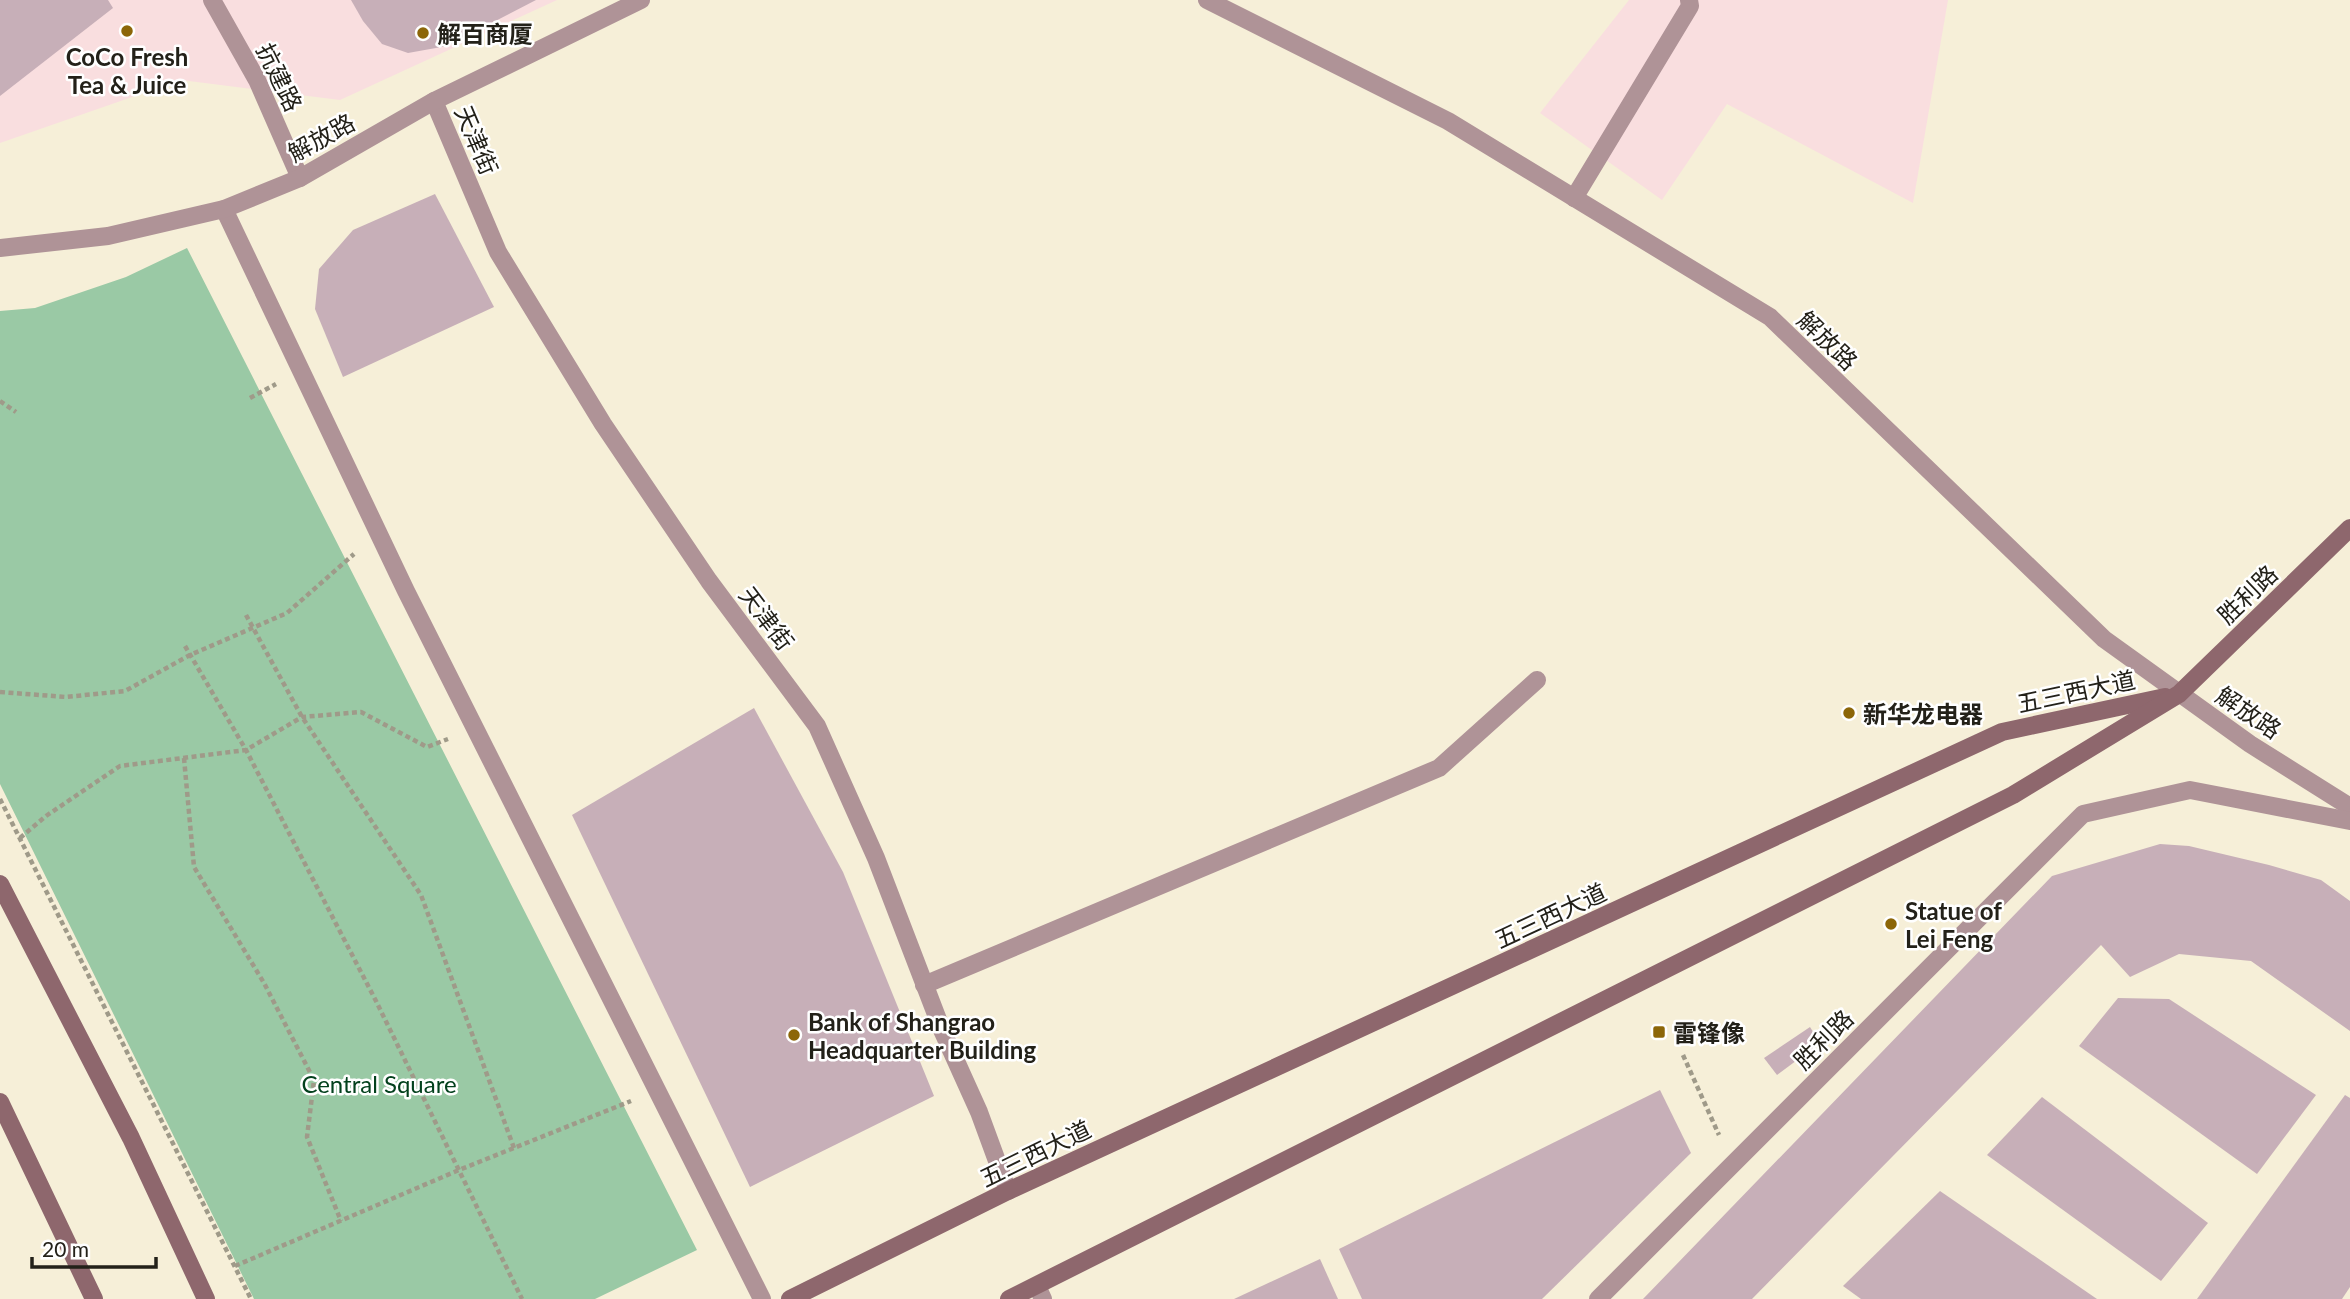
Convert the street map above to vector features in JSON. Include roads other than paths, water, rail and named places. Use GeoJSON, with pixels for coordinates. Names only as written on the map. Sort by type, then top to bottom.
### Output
{"type":"FeatureCollection","features":[{"type":"Feature","properties":{"kind":"main road","name":"胜利路"},"geometry":{"type":"LineString","coordinates":[[2179,694],[2350,528]]}},
{"type":"Feature","properties":{"kind":"main road","name":"五三西大道"},"geometry":{"type":"LineString","coordinates":[[790,1299],[1008,1191],[2002,732],[2179,694]]}},
{"type":"Feature","properties":{"kind":"main road","name":"五三西大道"},"geometry":{"type":"LineString","coordinates":[[1009,1299],[1040,1292],[2013,795],[2179,694]]}},
{"type":"Feature","properties":{"kind":"main road"},"geometry":{"type":"LineString","coordinates":[[0,884],[131,1138],[206,1299]]}},
{"type":"Feature","properties":{"kind":"main road"},"geometry":{"type":"LineString","coordinates":[[0,1102],[94,1299]]}},
{"type":"Feature","properties":{"kind":"street","name":"抗建路"},"geometry":{"type":"LineString","coordinates":[[212,0],[257,80],[300,178]]}},
{"type":"Feature","properties":{"kind":"street","name":"解放路"},"geometry":{"type":"LineString","coordinates":[[0,248],[108,236],[224,209],[300,178],[434,102],[641,0]]}},
{"type":"Feature","properties":{"kind":"street","name":"解放路"},"geometry":{"type":"LineString","coordinates":[[1207,0],[1448,121],[1770,317],[2104,639],[2250,744],[2350,807]]}},
{"type":"Feature","properties":{"kind":"street"},"geometry":{"type":"LineString","coordinates":[[1574,198],[1690,6],[1689,0]]}},
{"type":"Feature","properties":{"kind":"street","name":"天津街"},"geometry":{"type":"LineString","coordinates":[[434,102],[498,252],[596,413],[709,581],[817,726],[876,858],[924,985],[979,1112],[1008,1191]]}},
{"type":"Feature","properties":{"kind":"street"},"geometry":{"type":"LineString","coordinates":[[224,209],[475,729],[762,1299]]}},
{"type":"Feature","properties":{"kind":"street"},"geometry":{"type":"LineString","coordinates":[[924,985],[1439,768],[1537,680]]}},
{"type":"Feature","properties":{"kind":"street","name":"胜利路"},"geometry":{"type":"LineString","coordinates":[[1598,1299],[2083,814],[2190,790],[2350,821]]}},
{"type":"Feature","properties":{"kind":"place","name":"CoCo Fresh Tea & Juice"},"geometry":{"type":"Point","coordinates":[127,31]}},
{"type":"Feature","properties":{"kind":"place","name":"解百商厦"},"geometry":{"type":"Point","coordinates":[423,33]}},
{"type":"Feature","properties":{"kind":"place","name":"新华龙电器"},"geometry":{"type":"Point","coordinates":[1849,713]}},
{"type":"Feature","properties":{"kind":"place","name":"Statue of Lei Feng"},"geometry":{"type":"Point","coordinates":[1891,924]}},
{"type":"Feature","properties":{"kind":"place","name":"雷锋像"},"geometry":{"type":"Point","coordinates":[1659,1032]}},
{"type":"Feature","properties":{"kind":"place","name":"Bank of Shangrao Headquarter Building"},"geometry":{"type":"Point","coordinates":[794,1035]}},
{"type":"Feature","properties":{"kind":"park label","name":"Central Square"},"geometry":{"type":"Point","coordinates":[379,1083]}}]}
